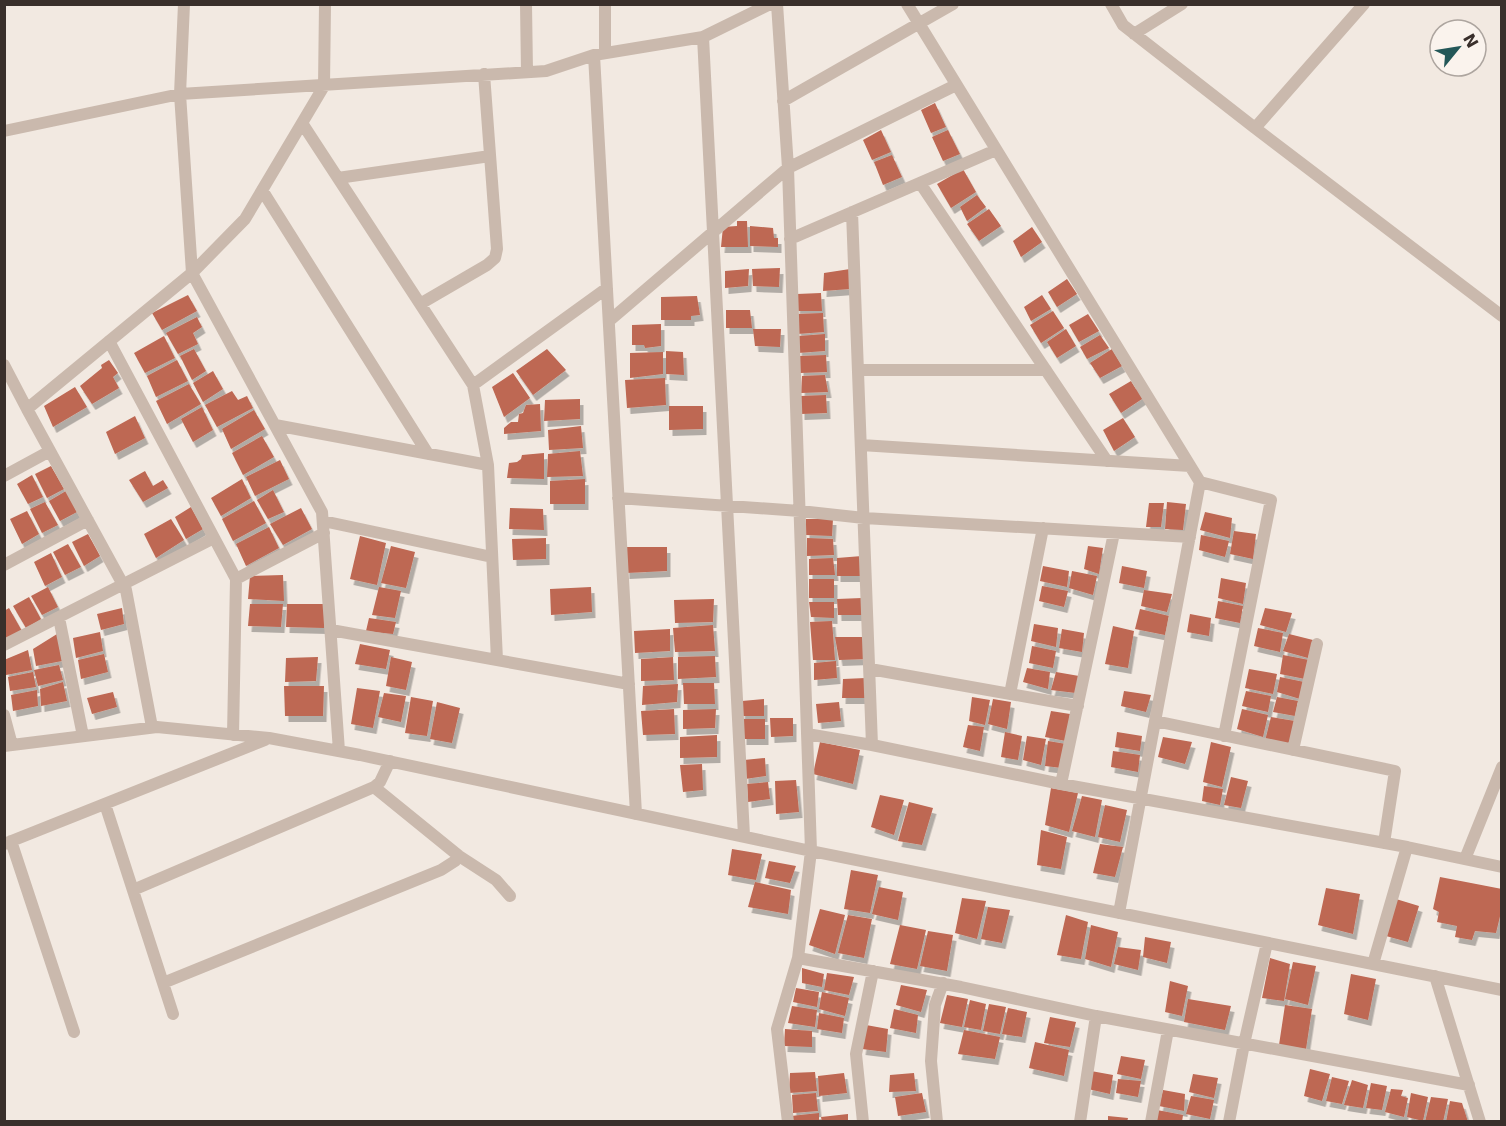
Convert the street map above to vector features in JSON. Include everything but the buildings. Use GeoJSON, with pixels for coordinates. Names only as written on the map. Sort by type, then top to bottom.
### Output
{"type":"FeatureCollection","features":[{"type":"Feature","properties":{"kind":"street"},"geometry":{"type":"LineString","coordinates":[[184,4],[180,94],[192,273],[322,512],[339,751]]}},
{"type":"Feature","properties":{"kind":"street"},"geometry":{"type":"LineString","coordinates":[[27,409],[192,273],[245,219],[324,86],[325,4]]}},
{"type":"Feature","properties":{"kind":"street"},"geometry":{"type":"LineString","coordinates":[[526,4],[527,72]]}},
{"type":"Feature","properties":{"kind":"street"},"geometry":{"type":"LineString","coordinates":[[605,4],[599,54],[607,288],[636,814]]}},
{"type":"Feature","properties":{"kind":"street"},"geometry":{"type":"LineString","coordinates":[[4,131],[180,94],[546,71],[599,54],[702,37],[770,4]]}},
{"type":"Feature","properties":{"kind":"street"},"geometry":{"type":"LineString","coordinates":[[777,4],[788,168],[811,851],[798,958],[777,1029],[788,1122]]}},
{"type":"Feature","properties":{"kind":"street"},"geometry":{"type":"LineString","coordinates":[[907,4],[1200,482],[1119,913]]}},
{"type":"Feature","properties":{"kind":"street"},"geometry":{"type":"LineString","coordinates":[[783,101],[953,4]]}},
{"type":"Feature","properties":{"kind":"street"},"geometry":{"type":"LineString","coordinates":[[1111,4],[1123,25],[1134,34],[1502,316]]}},
{"type":"Feature","properties":{"kind":"street"},"geometry":{"type":"LineString","coordinates":[[1134,34],[1182,4]]}},
{"type":"Feature","properties":{"kind":"street"},"geometry":{"type":"LineString","coordinates":[[1255,128],[1364,4]]}},
{"type":"Feature","properties":{"kind":"street"},"geometry":{"type":"LineString","coordinates":[[702,37],[744,836]]}},
{"type":"Feature","properties":{"kind":"street"},"geometry":{"type":"LineString","coordinates":[[420,303],[487,265],[495,258],[497,249],[484,74]]}},
{"type":"Feature","properties":{"kind":"street"},"geometry":{"type":"LineString","coordinates":[[609,321],[712,230],[788,168],[956,86]]}},
{"type":"Feature","properties":{"kind":"street"},"geometry":{"type":"LineString","coordinates":[[302,123],[473,385],[488,465],[497,660]]}},
{"type":"Feature","properties":{"kind":"street"},"geometry":{"type":"LineString","coordinates":[[790,239],[996,150]]}},
{"type":"Feature","properties":{"kind":"street"},"geometry":{"type":"LineString","coordinates":[[338,178],[490,156]]}},
{"type":"Feature","properties":{"kind":"street"},"geometry":{"type":"LineString","coordinates":[[920,183],[1107,461]]}},
{"type":"Feature","properties":{"kind":"street"},"geometry":{"type":"LineString","coordinates":[[262,190],[428,454]]}},
{"type":"Feature","properties":{"kind":"street"},"geometry":{"type":"LineString","coordinates":[[852,212],[872,745]]}},
{"type":"Feature","properties":{"kind":"street"},"geometry":{"type":"LineString","coordinates":[[473,385],[607,288]]}},
{"type":"Feature","properties":{"kind":"street"},"geometry":{"type":"LineString","coordinates":[[109,342],[236,579],[233,735]]}},
{"type":"Feature","properties":{"kind":"street"},"geometry":{"type":"LineString","coordinates":[[4,365],[126,590],[152,728]]}},
{"type":"Feature","properties":{"kind":"street"},"geometry":{"type":"LineString","coordinates":[[859,370],[1046,370]]}},
{"type":"Feature","properties":{"kind":"street"},"geometry":{"type":"LineString","coordinates":[[275,425],[488,465]]}},
{"type":"Feature","properties":{"kind":"street"},"geometry":{"type":"LineString","coordinates":[[861,445],[1190,466]]}},
{"type":"Feature","properties":{"kind":"street"},"geometry":{"type":"LineString","coordinates":[[4,476],[50,451]]}},
{"type":"Feature","properties":{"kind":"street"},"geometry":{"type":"LineString","coordinates":[[1200,482],[1270,500],[1224,736]]}},
{"type":"Feature","properties":{"kind":"street"},"geometry":{"type":"LineString","coordinates":[[618,498],[864,518],[1190,537]]}},
{"type":"Feature","properties":{"kind":"street"},"geometry":{"type":"LineString","coordinates":[[4,565],[88,520]]}},
{"type":"Feature","properties":{"kind":"street"},"geometry":{"type":"LineString","coordinates":[[236,579],[323,527],[492,557]]}},
{"type":"Feature","properties":{"kind":"street"},"geometry":{"type":"LineString","coordinates":[[1010,693],[1043,528]]}},
{"type":"Feature","properties":{"kind":"street"},"geometry":{"type":"LineString","coordinates":[[1061,784],[1114,533]]}},
{"type":"Feature","properties":{"kind":"street"},"geometry":{"type":"LineString","coordinates":[[4,645],[214,538]]}},
{"type":"Feature","properties":{"kind":"street"},"geometry":{"type":"LineString","coordinates":[[58,618],[83,736]]}},
{"type":"Feature","properties":{"kind":"street"},"geometry":{"type":"LineString","coordinates":[[331,630],[629,684]]}},
{"type":"Feature","properties":{"kind":"street"},"geometry":{"type":"LineString","coordinates":[[1293,750],[1317,644]]}},
{"type":"Feature","properties":{"kind":"street"},"geometry":{"type":"LineString","coordinates":[[870,669],[1078,706]]}},
{"type":"Feature","properties":{"kind":"street"},"geometry":{"type":"LineString","coordinates":[[4,715],[8,746],[152,728],[269,738],[390,761],[811,851],[1502,990]]}},
{"type":"Feature","properties":{"kind":"street"},"geometry":{"type":"LineString","coordinates":[[1155,721],[1395,771],[1384,843]]}},
{"type":"Feature","properties":{"kind":"street"},"geometry":{"type":"LineString","coordinates":[[807,734],[1502,867]]}},
{"type":"Feature","properties":{"kind":"street"},"geometry":{"type":"LineString","coordinates":[[74,1032],[8,842],[269,738]]}},
{"type":"Feature","properties":{"kind":"street"},"geometry":{"type":"LineString","coordinates":[[133,890],[374,787],[380,782],[390,761]]}},
{"type":"Feature","properties":{"kind":"street"},"geometry":{"type":"LineString","coordinates":[[1465,859],[1502,767]]}},
{"type":"Feature","properties":{"kind":"street"},"geometry":{"type":"LineString","coordinates":[[374,787],[459,856],[496,880],[510,896]]}},
{"type":"Feature","properties":{"kind":"street"},"geometry":{"type":"LineString","coordinates":[[105,804],[173,1014]]}},
{"type":"Feature","properties":{"kind":"street"},"geometry":{"type":"LineString","coordinates":[[1373,964],[1407,847]]}},
{"type":"Feature","properties":{"kind":"street"},"geometry":{"type":"LineString","coordinates":[[163,983],[441,870],[459,856]]}},
{"type":"Feature","properties":{"kind":"street"},"geometry":{"type":"LineString","coordinates":[[1229,1122],[1244,1044],[1268,943]]}},
{"type":"Feature","properties":{"kind":"street"},"geometry":{"type":"LineString","coordinates":[[798,958],[943,983],[1168,1030],[1469,1085]]}},
{"type":"Feature","properties":{"kind":"street"},"geometry":{"type":"LineString","coordinates":[[863,1122],[856,1053],[873,971]]}},
{"type":"Feature","properties":{"kind":"street"},"geometry":{"type":"LineString","coordinates":[[1435,976],[1480,1122]]}},
{"type":"Feature","properties":{"kind":"street"},"geometry":{"type":"LineString","coordinates":[[937,1122],[932,1061],[935,1005],[943,983]]}},
{"type":"Feature","properties":{"kind":"street"},"geometry":{"type":"LineString","coordinates":[[1080,1122],[1096,1016]]}},
{"type":"Feature","properties":{"kind":"street"},"geometry":{"type":"LineString","coordinates":[[1151,1122],[1168,1030]]}}]}
